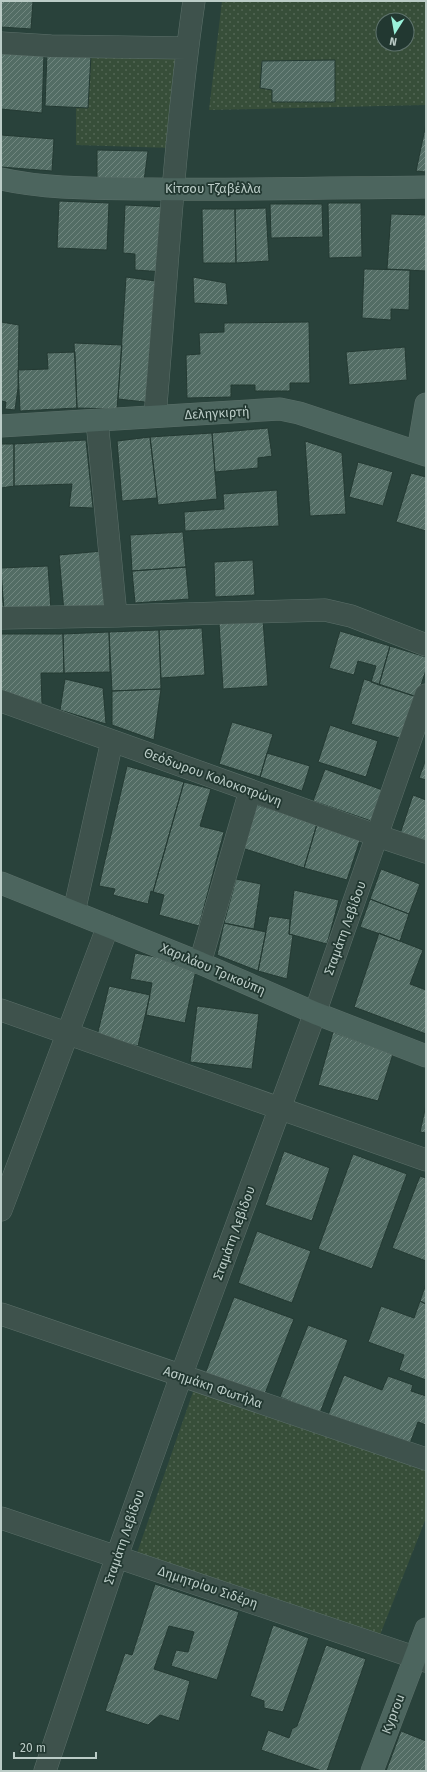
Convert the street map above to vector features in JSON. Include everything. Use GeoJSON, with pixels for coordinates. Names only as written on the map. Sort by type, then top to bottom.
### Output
{"type":"FeatureCollection","features":[{"type":"Feature","properties":{"kind":"street"},"geometry":{"type":"LineString","coordinates":[[155,416],[173,189],[187,48],[194,1]]}},
{"type":"Feature","properties":{"kind":"street"},"geometry":{"type":"LineString","coordinates":[[1,43],[51,46],[187,48]]}},
{"type":"Feature","properties":{"kind":"street","name":"Κίτσου Τζαβέλλα"},"geometry":{"type":"LineString","coordinates":[[1,179],[31,185],[60,187],[173,189],[426,187]]}},
{"type":"Feature","properties":{"kind":"street"},"geometry":{"type":"LineString","coordinates":[[422,453],[426,404]]}},
{"type":"Feature","properties":{"kind":"street","name":"Δεληγκιρτή"},"geometry":{"type":"LineString","coordinates":[[1,426],[97,421],[155,416],[286,410],[422,453]]}},
{"type":"Feature","properties":{"kind":"street"},"geometry":{"type":"LineString","coordinates":[[97,421],[116,616]]}},
{"type":"Feature","properties":{"kind":"street"},"geometry":{"type":"LineString","coordinates":[[1,618],[325,610],[351,616],[426,645]]}},
{"type":"Feature","properties":{"kind":"street","name":"Σταμάτη Λεβίδου"},"geometry":{"type":"LineString","coordinates":[[45,1771],[117,1556],[181,1376],[315,1013],[426,695]]}},
{"type":"Feature","properties":{"kind":"street","name":"Θεόδωρου Κολοκοτρώνη"},"geometry":{"type":"LineString","coordinates":[[1,701],[250,791],[426,852]]}},
{"type":"Feature","properties":{"kind":"street"},"geometry":{"type":"LineString","coordinates":[[74,912],[112,741]]}},
{"type":"Feature","properties":{"kind":"street"},"geometry":{"type":"LineString","coordinates":[[200,963],[250,791]]}},
{"type":"Feature","properties":{"kind":"street","name":"Χαριλάου Τρικούπη"},"geometry":{"type":"LineString","coordinates":[[1,883],[200,963],[315,1013],[426,1056]]}},
{"type":"Feature","properties":{"kind":"street"},"geometry":{"type":"LineString","coordinates":[[1,1210],[108,926]]}},
{"type":"Feature","properties":{"kind":"street"},"geometry":{"type":"LineString","coordinates":[[1,1010],[426,1160]]}},
{"type":"Feature","properties":{"kind":"street","name":"Ασημάκη Φωτήλα"},"geometry":{"type":"LineString","coordinates":[[1,1314],[426,1459]]}},
{"type":"Feature","properties":{"kind":"street","name":"Δημητρίου Σιδέρη"},"geometry":{"type":"LineString","coordinates":[[1,1518],[117,1556],[420,1660]]}},
{"type":"Feature","properties":{"kind":"street","name":"Kyprou"},"geometry":{"type":"LineString","coordinates":[[372,1771],[420,1660],[426,1629]]}},
{"type":"Feature","properties":{"kind":"green space"},"geometry":{"type":"Polygon","coordinates":[[[222,1],[426,1],[426,105],[209,110],[222,1]]]}},
{"type":"Feature","properties":{"kind":"green space"},"geometry":{"type":"Polygon","coordinates":[[[91,55],[181,59],[171,148],[76,145],[76,107],[88,107],[91,55]]]}},
{"type":"Feature","properties":{"kind":"green space"},"geometry":{"type":"Polygon","coordinates":[[[194,1389],[426,1468],[426,1518],[380,1635],[137,1553],[194,1389]]]}},
{"type":"Feature","properties":{"kind":"building"},"geometry":{"type":"Polygon","coordinates":[[[1,1],[33,1],[31,29],[1,27],[1,1]]]}},
{"type":"Feature","properties":{"kind":"building"},"geometry":{"type":"Polygon","coordinates":[[[1,51],[44,53],[42,113],[1,109],[1,51]]]}},
{"type":"Feature","properties":{"kind":"building"},"geometry":{"type":"Polygon","coordinates":[[[47,53],[91,55],[88,108],[45,106],[47,53]]]}},
{"type":"Feature","properties":{"kind":"building"},"geometry":{"type":"Polygon","coordinates":[[[335,60],[335,102],[272,102],[272,90],[260,88],[262,61],[335,60]]]}},
{"type":"Feature","properties":{"kind":"building"},"geometry":{"type":"Polygon","coordinates":[[[426,124],[426,172],[416,171],[426,124]]]}},
{"type":"Feature","properties":{"kind":"building"},"geometry":{"type":"Polygon","coordinates":[[[1,135],[54,139],[52,171],[1,167],[1,135]]]}},
{"type":"Feature","properties":{"kind":"building"},"geometry":{"type":"Polygon","coordinates":[[[97,150],[148,151],[144,181],[97,181],[97,150]]]}},
{"type":"Feature","properties":{"kind":"building"},"geometry":{"type":"Polygon","coordinates":[[[59,201],[109,203],[107,250],[57,248],[59,201]]]}},
{"type":"Feature","properties":{"kind":"building"},"geometry":{"type":"Polygon","coordinates":[[[328,203],[361,203],[362,257],[329,258],[328,203]]]}},
{"type":"Feature","properties":{"kind":"building"},"geometry":{"type":"Polygon","coordinates":[[[270,204],[322,204],[323,237],[271,238],[270,204]]]}},
{"type":"Feature","properties":{"kind":"building"},"geometry":{"type":"Polygon","coordinates":[[[125,205],[168,207],[164,272],[135,270],[135,254],[123,253],[125,205]]]}},
{"type":"Feature","properties":{"kind":"building"},"geometry":{"type":"Polygon","coordinates":[[[266,208],[269,261],[236,263],[235,209],[266,208]]]}},
{"type":"Feature","properties":{"kind":"building"},"geometry":{"type":"Polygon","coordinates":[[[202,209],[235,209],[236,263],[203,263],[202,209]]]}},
{"type":"Feature","properties":{"kind":"building"},"geometry":{"type":"Polygon","coordinates":[[[391,214],[426,215],[426,271],[387,269],[391,214]]]}},
{"type":"Feature","properties":{"kind":"building"},"geometry":{"type":"Polygon","coordinates":[[[364,269],[410,270],[409,310],[391,309],[391,320],[362,318],[364,269]]]}},
{"type":"Feature","properties":{"kind":"building"},"geometry":{"type":"Polygon","coordinates":[[[126,277],[156,281],[154,403],[118,399],[126,277]]]}},
{"type":"Feature","properties":{"kind":"building"},"geometry":{"type":"Polygon","coordinates":[[[193,277],[226,283],[228,305],[194,303],[193,277]]]}},
{"type":"Feature","properties":{"kind":"building"},"geometry":{"type":"Polygon","coordinates":[[[1,322],[19,325],[18,388],[15,410],[5,409],[6,402],[1,401],[1,322]]]}},
{"type":"Feature","properties":{"kind":"building"},"geometry":{"type":"Polygon","coordinates":[[[309,322],[310,383],[290,383],[290,391],[255,391],[255,385],[231,385],[231,397],[187,398],[186,355],[200,354],[199,333],[224,332],[224,323],[309,322]]]}},
{"type":"Feature","properties":{"kind":"building"},"geometry":{"type":"Polygon","coordinates":[[[74,343],[122,345],[117,409],[77,408],[74,343]]]}},
{"type":"Feature","properties":{"kind":"building"},"geometry":{"type":"Polygon","coordinates":[[[405,347],[407,380],[349,385],[346,352],[405,347]]]}},
{"type":"Feature","properties":{"kind":"building"},"geometry":{"type":"Polygon","coordinates":[[[75,352],[77,408],[20,411],[18,370],[48,369],[47,353],[75,352]]]}},
{"type":"Feature","properties":{"kind":"building"},"geometry":{"type":"Polygon","coordinates":[[[268,428],[272,456],[258,458],[258,468],[215,472],[212,433],[268,428]]]}},
{"type":"Feature","properties":{"kind":"building"},"geometry":{"type":"Polygon","coordinates":[[[212,433],[217,499],[158,505],[150,437],[212,433]]]}},
{"type":"Feature","properties":{"kind":"building"},"geometry":{"type":"Polygon","coordinates":[[[150,437],[157,498],[122,501],[117,441],[150,437]]]}},
{"type":"Feature","properties":{"kind":"building"},"geometry":{"type":"Polygon","coordinates":[[[86,440],[93,508],[69,507],[72,484],[14,486],[14,444],[86,440]]]}},
{"type":"Feature","properties":{"kind":"building"},"geometry":{"type":"Polygon","coordinates":[[[305,441],[342,453],[346,514],[310,516],[305,441]]]}},
{"type":"Feature","properties":{"kind":"building"},"geometry":{"type":"Polygon","coordinates":[[[1,444],[14,444],[14,486],[1,488],[1,444]]]}},
{"type":"Feature","properties":{"kind":"building"},"geometry":{"type":"Polygon","coordinates":[[[358,462],[393,472],[383,506],[349,497],[358,462]]]}},
{"type":"Feature","properties":{"kind":"building"},"geometry":{"type":"Polygon","coordinates":[[[411,473],[426,477],[426,531],[396,522],[411,473]]]}},
{"type":"Feature","properties":{"kind":"building"},"geometry":{"type":"Polygon","coordinates":[[[277,490],[279,526],[185,531],[184,512],[224,509],[223,494],[277,490]]]}},
{"type":"Feature","properties":{"kind":"building"},"geometry":{"type":"Polygon","coordinates":[[[183,532],[186,567],[132,571],[130,535],[183,532]]]}},
{"type":"Feature","properties":{"kind":"building"},"geometry":{"type":"Polygon","coordinates":[[[102,551],[107,608],[64,612],[59,555],[102,551]]]}},
{"type":"Feature","properties":{"kind":"building"},"geometry":{"type":"Polygon","coordinates":[[[253,560],[255,595],[215,597],[214,562],[253,560]]]}},
{"type":"Feature","properties":{"kind":"building"},"geometry":{"type":"Polygon","coordinates":[[[48,566],[51,610],[4,613],[1,568],[48,566]]]}},
{"type":"Feature","properties":{"kind":"building"},"geometry":{"type":"Polygon","coordinates":[[[186,567],[189,599],[135,603],[132,571],[186,567]]]}},
{"type":"Feature","properties":{"kind":"building"},"geometry":{"type":"Polygon","coordinates":[[[1,579],[4,613],[1,613],[1,579]]]}},
{"type":"Feature","properties":{"kind":"building"},"geometry":{"type":"Polygon","coordinates":[[[263,620],[268,686],[223,689],[219,623],[263,620]]]}},
{"type":"Feature","properties":{"kind":"building"},"geometry":{"type":"Polygon","coordinates":[[[202,628],[205,675],[161,678],[159,630],[202,628]]]}},
{"type":"Feature","properties":{"kind":"building"},"geometry":{"type":"Polygon","coordinates":[[[159,630],[161,689],[112,691],[109,632],[159,630]]]}},
{"type":"Feature","properties":{"kind":"building"},"geometry":{"type":"Polygon","coordinates":[[[340,631],[390,646],[379,685],[371,682],[376,666],[358,661],[354,675],[329,668],[340,631]]]}},
{"type":"Feature","properties":{"kind":"building"},"geometry":{"type":"Polygon","coordinates":[[[109,632],[110,672],[64,673],[63,634],[109,632]]]}},
{"type":"Feature","properties":{"kind":"building"},"geometry":{"type":"Polygon","coordinates":[[[1,634],[63,634],[64,673],[41,673],[42,704],[1,691],[1,634]]]}},
{"type":"Feature","properties":{"kind":"building"},"geometry":{"type":"Polygon","coordinates":[[[390,646],[426,657],[426,670],[417,697],[379,685],[390,646]]]}},
{"type":"Feature","properties":{"kind":"building"},"geometry":{"type":"Polygon","coordinates":[[[65,679],[103,688],[106,724],[60,710],[65,679]]]}},
{"type":"Feature","properties":{"kind":"building"},"geometry":{"type":"Polygon","coordinates":[[[364,679],[417,697],[403,739],[351,724],[364,679]]]}},
{"type":"Feature","properties":{"kind":"building"},"geometry":{"type":"Polygon","coordinates":[[[161,689],[154,740],[112,725],[112,691],[161,689]]]}},
{"type":"Feature","properties":{"kind":"building"},"geometry":{"type":"Polygon","coordinates":[[[232,722],[273,734],[260,777],[219,764],[232,722]]]}},
{"type":"Feature","properties":{"kind":"building"},"geometry":{"type":"Polygon","coordinates":[[[330,725],[378,741],[366,777],[318,762],[330,725]]]}},
{"type":"Feature","properties":{"kind":"building"},"geometry":{"type":"Polygon","coordinates":[[[267,753],[310,766],[302,791],[260,777],[267,753]]]}},
{"type":"Feature","properties":{"kind":"building"},"geometry":{"type":"Polygon","coordinates":[[[426,759],[426,780],[419,778],[426,759]]]}},
{"type":"Feature","properties":{"kind":"building"},"geometry":{"type":"Polygon","coordinates":[[[127,766],[184,782],[153,892],[151,891],[148,904],[113,895],[115,889],[99,886],[127,766]]]}},
{"type":"Feature","properties":{"kind":"building"},"geometry":{"type":"Polygon","coordinates":[[[325,769],[388,792],[377,823],[313,801],[325,769]]]}},
{"type":"Feature","properties":{"kind":"building"},"geometry":{"type":"Polygon","coordinates":[[[184,782],[211,789],[200,826],[224,832],[199,926],[159,915],[164,895],[153,892],[184,782]]]}},
{"type":"Feature","properties":{"kind":"building"},"geometry":{"type":"Polygon","coordinates":[[[413,795],[426,800],[426,842],[400,834],[413,795]]]}},
{"type":"Feature","properties":{"kind":"building"},"geometry":{"type":"Polygon","coordinates":[[[252,803],[317,824],[304,868],[239,847],[252,803]]]}},
{"type":"Feature","properties":{"kind":"building"},"geometry":{"type":"Polygon","coordinates":[[[317,824],[361,837],[347,880],[304,868],[317,824]]]}},
{"type":"Feature","properties":{"kind":"building"},"geometry":{"type":"Polygon","coordinates":[[[381,869],[420,884],[409,914],[370,899],[381,869]]]}},
{"type":"Feature","properties":{"kind":"building"},"geometry":{"type":"Polygon","coordinates":[[[236,879],[261,884],[254,929],[224,923],[236,879]]]}},
{"type":"Feature","properties":{"kind":"building"},"geometry":{"type":"Polygon","coordinates":[[[294,890],[339,900],[327,944],[289,934],[294,890]]]}},
{"type":"Feature","properties":{"kind":"building"},"geometry":{"type":"Polygon","coordinates":[[[370,899],[409,914],[400,941],[360,927],[370,899]]]}},
{"type":"Feature","properties":{"kind":"building"},"geometry":{"type":"Polygon","coordinates":[[[269,916],[290,919],[289,934],[293,935],[287,979],[258,971],[269,916]]]}},
{"type":"Feature","properties":{"kind":"building"},"geometry":{"type":"Polygon","coordinates":[[[224,923],[266,932],[258,971],[217,955],[224,923]]]}},
{"type":"Feature","properties":{"kind":"building"},"geometry":{"type":"Polygon","coordinates":[[[379,933],[423,950],[410,984],[426,990],[426,1034],[354,1007],[379,933]]]}},
{"type":"Feature","properties":{"kind":"building"},"geometry":{"type":"Polygon","coordinates":[[[135,953],[197,965],[185,1023],[146,1015],[152,983],[130,979],[135,953]]]}},
{"type":"Feature","properties":{"kind":"building"},"geometry":{"type":"Polygon","coordinates":[[[109,986],[150,995],[138,1046],[97,1036],[109,986]]]}},
{"type":"Feature","properties":{"kind":"building"},"geometry":{"type":"Polygon","coordinates":[[[197,1006],[259,1014],[252,1069],[190,1062],[197,1006]]]}},
{"type":"Feature","properties":{"kind":"building"},"geometry":{"type":"Polygon","coordinates":[[[333,1032],[393,1054],[378,1101],[318,1085],[333,1032]]]}},
{"type":"Feature","properties":{"kind":"building"},"geometry":{"type":"Polygon","coordinates":[[[426,1105],[426,1133],[420,1132],[426,1105]]]}},
{"type":"Feature","properties":{"kind":"building"},"geometry":{"type":"Polygon","coordinates":[[[284,1151],[330,1168],[312,1221],[265,1205],[284,1151]]]}},
{"type":"Feature","properties":{"kind":"building"},"geometry":{"type":"Polygon","coordinates":[[[353,1154],[407,1174],[372,1269],[318,1249],[353,1154]]]}},
{"type":"Feature","properties":{"kind":"building"},"geometry":{"type":"Polygon","coordinates":[[[420,1176],[426,1178],[426,1261],[392,1248],[420,1176]]]}},
{"type":"Feature","properties":{"kind":"building"},"geometry":{"type":"Polygon","coordinates":[[[257,1231],[311,1251],[292,1303],[238,1283],[257,1231]]]}},
{"type":"Feature","properties":{"kind":"building"},"geometry":{"type":"Polygon","coordinates":[[[426,1284],[426,1304],[420,1301],[426,1284]]]}},
{"type":"Feature","properties":{"kind":"building"},"geometry":{"type":"Polygon","coordinates":[[[234,1297],[294,1319],[264,1396],[205,1374],[234,1297]]]}},
{"type":"Feature","properties":{"kind":"building"},"geometry":{"type":"Polygon","coordinates":[[[420,1301],[426,1304],[426,1380],[399,1370],[404,1355],[368,1342],[381,1306],[414,1318],[420,1301]]]}},
{"type":"Feature","properties":{"kind":"building"},"geometry":{"type":"Polygon","coordinates":[[[308,1325],[348,1340],[320,1413],[280,1397],[308,1325]]]}},
{"type":"Feature","properties":{"kind":"building"},"geometry":{"type":"Polygon","coordinates":[[[344,1375],[382,1390],[388,1376],[413,1385],[411,1391],[426,1396],[426,1425],[418,1422],[409,1446],[328,1415],[344,1375]]]}},
{"type":"Feature","properties":{"kind":"building"},"geometry":{"type":"Polygon","coordinates":[[[155,1584],[239,1612],[217,1680],[171,1666],[176,1650],[188,1652],[194,1632],[169,1626],[154,1669],[190,1681],[179,1721],[160,1715],[148,1725],[105,1711],[125,1653],[132,1655],[155,1584]]]}},
{"type":"Feature","properties":{"kind":"building"},"geometry":{"type":"Polygon","coordinates":[[[273,1625],[309,1638],[283,1712],[264,1708],[264,1701],[250,1696],[273,1625]]]}},
{"type":"Feature","properties":{"kind":"building"},"geometry":{"type":"Polygon","coordinates":[[[326,1645],[366,1659],[327,1771],[322,1771],[261,1750],[268,1730],[289,1738],[292,1729],[297,1726],[326,1645]]]}},
{"type":"Feature","properties":{"kind":"building"},"geometry":{"type":"Polygon","coordinates":[[[401,1731],[426,1741],[426,1771],[386,1771],[401,1731]]]}}]}
